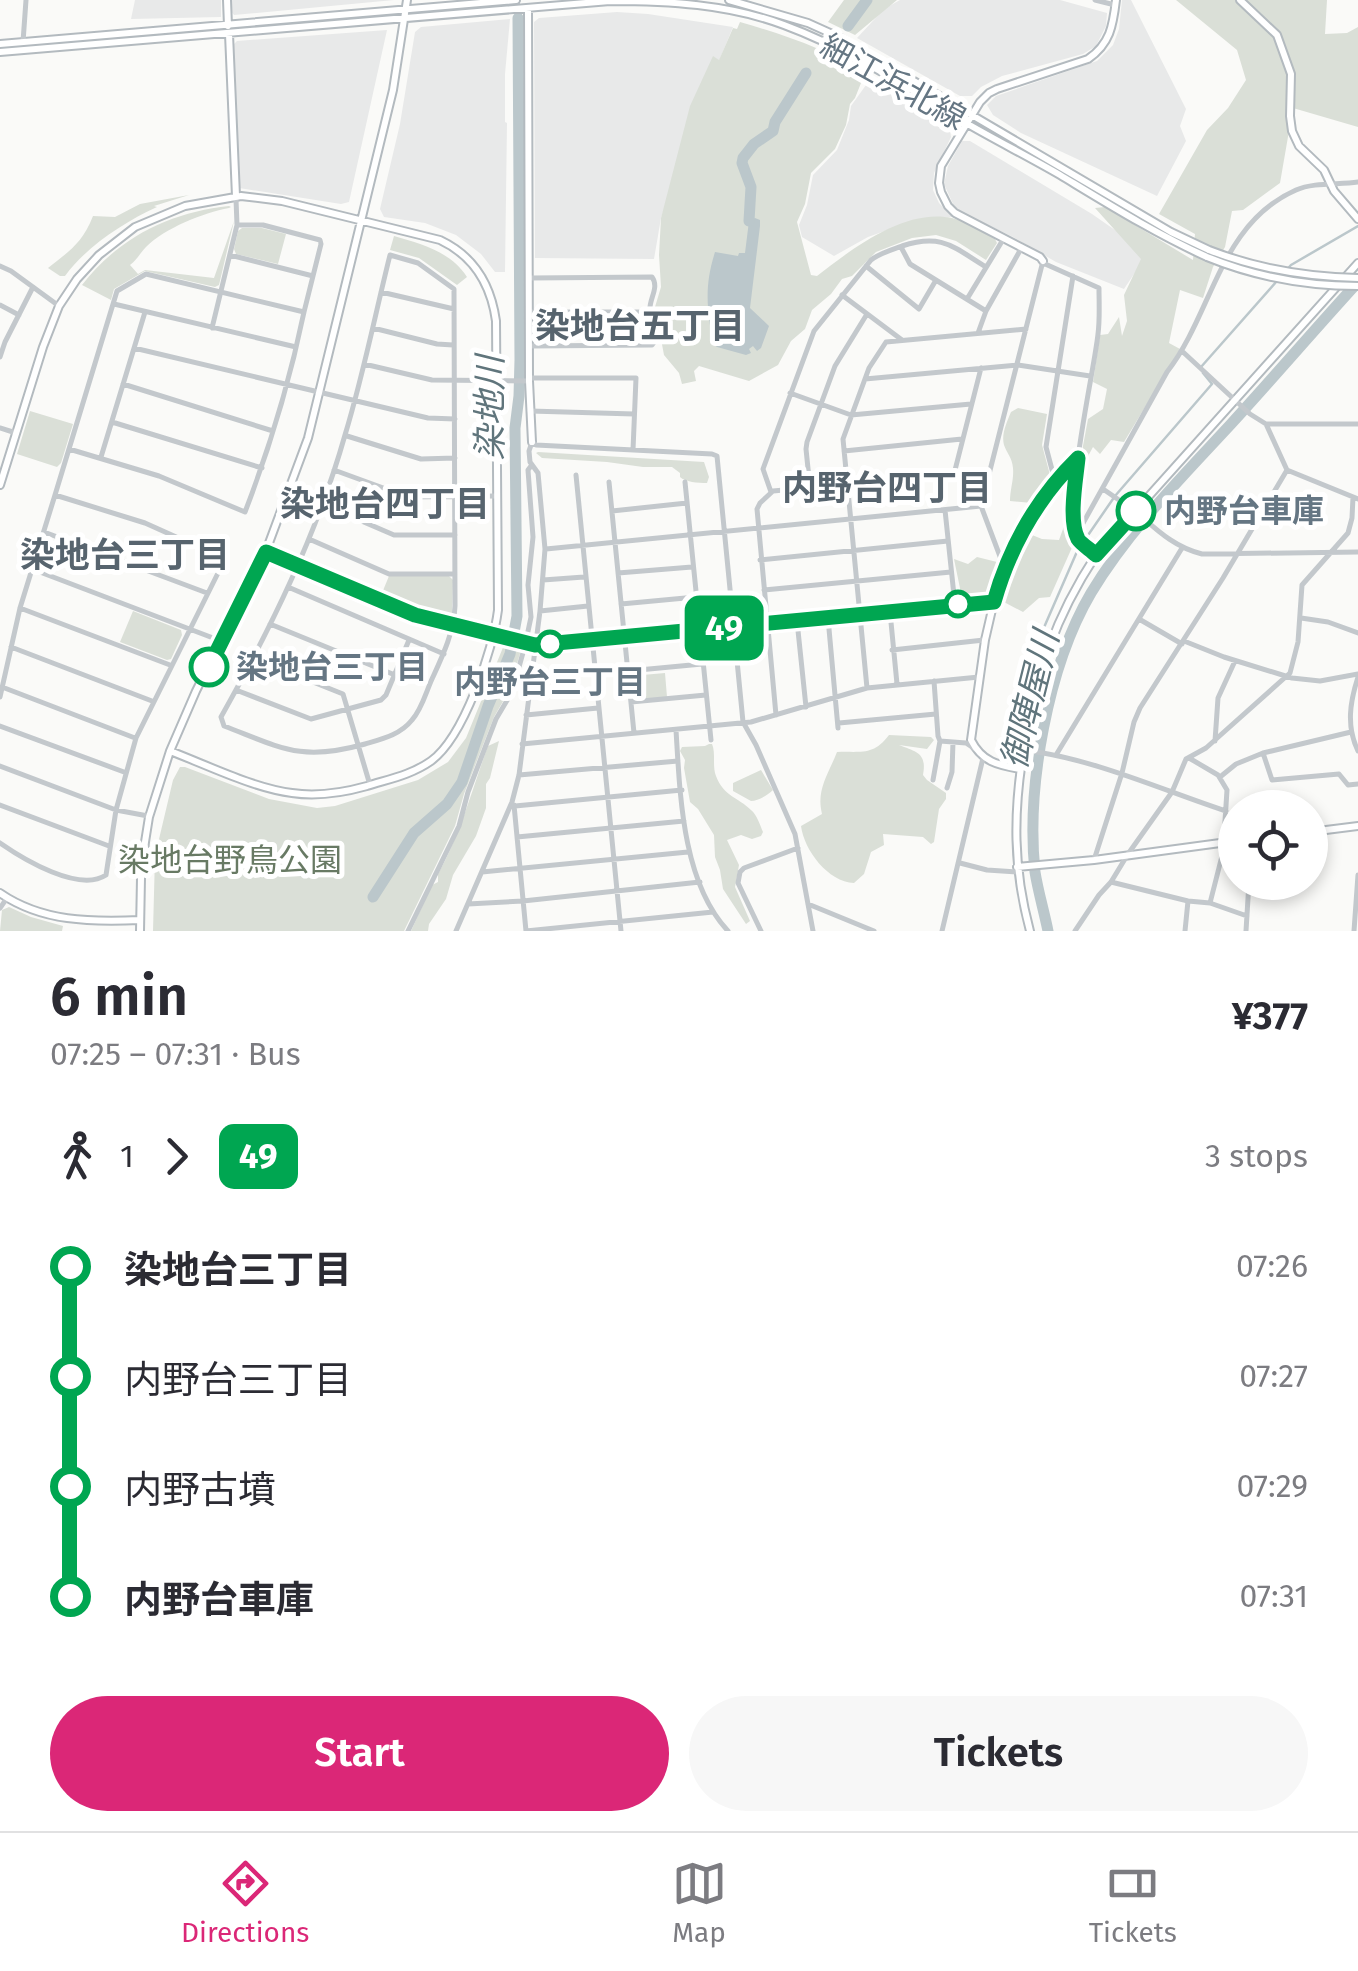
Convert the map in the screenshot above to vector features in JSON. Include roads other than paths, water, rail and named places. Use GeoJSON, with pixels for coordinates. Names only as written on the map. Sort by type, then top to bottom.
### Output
{"type":"FeatureCollection","features":[{"type":"Feature","properties":{"kind":"street"},"geometry":{"type":"LineString","coordinates":[[23,43],[26,0]]}},
{"type":"Feature","properties":{"kind":"street"},"geometry":{"type":"LineString","coordinates":[[212,328],[237,225],[226,0]]}},
{"type":"Feature","properties":{"kind":"street"},"geometry":{"type":"LineString","coordinates":[[140,931],[141,878],[149,817],[170,751],[266,552],[296,476],[321,393],[394,90],[407,0]]}},
{"type":"Feature","properties":{"kind":"street","name":"細江浜北線"},"geometry":{"type":"LineString","coordinates":[[730,0],[839,37],[1208,253]]}},
{"type":"Feature","properties":{"kind":"street"},"geometry":{"type":"LineString","coordinates":[[1095,0],[1116,3],[1113,29],[1100,51],[1074,65],[989,93],[941,166],[939,183],[955,213],[1099,288],[1098,332],[1074,500],[1078,539],[1096,555]]}},
{"type":"Feature","properties":{"kind":"street"},"geometry":{"type":"LineString","coordinates":[[1240,0],[1276,35],[1291,74],[1292,131],[1299,146],[1324,170],[1338,196],[1358,219]]}},
{"type":"Feature","properties":{"kind":"street","name":"細江浜北線"},"geometry":{"type":"LineString","coordinates":[[229,30],[518,5],[642,1],[726,9],[781,24],[838,48],[966,123],[1208,253],[1283,272],[1358,282]]}},
{"type":"Feature","properties":{"kind":"street"},"geometry":{"type":"LineString","coordinates":[[518,5],[530,278],[529,451],[538,474],[545,549],[513,804],[526,931],[713,912]]}},
{"type":"Feature","properties":{"kind":"street"},"geometry":{"type":"LineString","coordinates":[[0,44],[229,30]]}},
{"type":"Feature","properties":{"kind":"street"},"geometry":{"type":"LineString","coordinates":[[0,52],[229,30]]}},
{"type":"Feature","properties":{"kind":"street"},"geometry":{"type":"LineString","coordinates":[[1077,534],[1167,372],[1183,352],[1224,260],[1250,225],[1298,188],[1358,182]]}},
{"type":"Feature","properties":{"kind":"street"},"geometry":{"type":"LineString","coordinates":[[0,485],[42,347],[59,306],[99,256],[135,227],[185,206],[225,198],[282,201],[440,240],[453,246],[475,267],[488,288],[494,311],[498,610],[494,636],[460,724],[447,745],[416,770],[335,794],[290,793],[269,788],[170,751]]}},
{"type":"Feature","properties":{"kind":"street"},"geometry":{"type":"LineString","coordinates":[[69,448],[159,476],[244,512],[288,385],[321,244],[318,239],[263,225],[237,225]]}},
{"type":"Feature","properties":{"kind":"street"},"geometry":{"type":"LineString","coordinates":[[966,300],[1004,238]]}},
{"type":"Feature","properties":{"kind":"street"},"geometry":{"type":"LineString","coordinates":[[770,488],[763,469],[814,332],[866,266],[876,256],[924,240],[942,241],[986,267]]}},
{"type":"Feature","properties":{"kind":"street"},"geometry":{"type":"LineString","coordinates":[[900,246],[910,264],[986,311]]}},
{"type":"Feature","properties":{"kind":"street"},"geometry":{"type":"LineString","coordinates":[[978,333],[1022,247]]}},
{"type":"Feature","properties":{"kind":"street"},"geometry":{"type":"LineString","coordinates":[[230,255],[313,276]]}},
{"type":"Feature","properties":{"kind":"street"},"geometry":{"type":"LineString","coordinates":[[390,255],[418,262],[454,289],[454,309],[453,626],[416,715],[396,733],[330,752],[282,748],[224,726],[221,717],[298,565],[334,470],[390,255]]}},
{"type":"Feature","properties":{"kind":"street"},"geometry":{"type":"LineString","coordinates":[[1004,567],[981,506],[1043,262]]}},
{"type":"Feature","properties":{"kind":"street"},"geometry":{"type":"LineString","coordinates":[[1030,931],[1019,868],[1016,819],[1020,768],[1048,644],[1078,582],[1096,555],[1358,263]]}},
{"type":"Feature","properties":{"kind":"street"},"geometry":{"type":"LineString","coordinates":[[0,266],[59,306]]}},
{"type":"Feature","properties":{"kind":"street"},"geometry":{"type":"LineString","coordinates":[[866,266],[920,309],[936,280]]}},
{"type":"Feature","properties":{"kind":"street"},"geometry":{"type":"LineString","coordinates":[[0,697],[20,608],[117,291],[146,274],[304,312]]}},
{"type":"Feature","properties":{"kind":"street"},"geometry":{"type":"LineString","coordinates":[[1055,481],[1046,448],[1073,276]]}},
{"type":"Feature","properties":{"kind":"street"},"geometry":{"type":"LineString","coordinates":[[530,278],[652,277],[655,288],[649,304],[656,341],[652,345],[530,346]]}},
{"type":"Feature","properties":{"kind":"street"},"geometry":{"type":"LineString","coordinates":[[0,357],[33,288]]}},
{"type":"Feature","properties":{"kind":"street"},"geometry":{"type":"LineString","coordinates":[[381,292],[454,309]]}},
{"type":"Feature","properties":{"kind":"street"},"geometry":{"type":"LineString","coordinates":[[842,295],[902,340]]}},
{"type":"Feature","properties":{"kind":"street"},"geometry":{"type":"LineString","coordinates":[[114,304],[297,348]]}},
{"type":"Feature","properties":{"kind":"street"},"geometry":{"type":"LineString","coordinates":[[0,306],[19,314]]}},
{"type":"Feature","properties":{"kind":"street"},"geometry":{"type":"LineString","coordinates":[[101,458],[145,312]]}},
{"type":"Feature","properties":{"kind":"street"},"geometry":{"type":"LineString","coordinates":[[530,312],[650,312]]}},
{"type":"Feature","properties":{"kind":"street"},"geometry":{"type":"LineString","coordinates":[[810,488],[806,449],[820,404],[840,356],[867,314]]}},
{"type":"Feature","properties":{"kind":"street"},"geometry":{"type":"LineString","coordinates":[[372,328],[453,345]]}},
{"type":"Feature","properties":{"kind":"street"},"geometry":{"type":"LineString","coordinates":[[886,342],[1026,329]]}},
{"type":"Feature","properties":{"kind":"street"},"geometry":{"type":"LineString","coordinates":[[867,688],[844,434],[865,379],[892,333]]}},
{"type":"Feature","properties":{"kind":"street"},"geometry":{"type":"LineString","coordinates":[[134,348],[428,418],[455,418]]}},
{"type":"Feature","properties":{"kind":"street"},"geometry":{"type":"LineString","coordinates":[[1183,352],[1266,424],[1358,424]]}},
{"type":"Feature","properties":{"kind":"street"},"geometry":{"type":"LineString","coordinates":[[364,364],[430,380],[636,378],[632,450]]}},
{"type":"Feature","properties":{"kind":"street"},"geometry":{"type":"LineString","coordinates":[[865,379],[1018,365],[1092,376]]}},
{"type":"Feature","properties":{"kind":"street"},"geometry":{"type":"LineString","coordinates":[[954,474],[980,368]]}},
{"type":"Feature","properties":{"kind":"street"},"geometry":{"type":"LineString","coordinates":[[123,384],[273,431]]}},
{"type":"Feature","properties":{"kind":"street"},"geometry":{"type":"LineString","coordinates":[[790,393],[850,415],[972,404]]}},
{"type":"Feature","properties":{"kind":"street"},"geometry":{"type":"LineString","coordinates":[[530,412],[634,414]]}},
{"type":"Feature","properties":{"kind":"street"},"geometry":{"type":"LineString","coordinates":[[112,422],[262,468]]}},
{"type":"Feature","properties":{"kind":"street"},"geometry":{"type":"LineString","coordinates":[[1075,931],[1172,792],[1186,760],[1214,741],[1288,676],[1298,642],[1302,585],[1348,533],[1356,498],[1287,470],[1266,424]]}},
{"type":"Feature","properties":{"kind":"street"},"geometry":{"type":"LineString","coordinates":[[0,428],[16,433]]}},
{"type":"Feature","properties":{"kind":"street"},"geometry":{"type":"LineString","coordinates":[[345,436],[422,459],[455,458]]}},
{"type":"Feature","properties":{"kind":"street"},"geometry":{"type":"LineString","coordinates":[[844,451],[962,439]]}},
{"type":"Feature","properties":{"kind":"street"},"geometry":{"type":"LineString","coordinates":[[532,442],[716,456],[743,722],[795,834],[813,931]]}},
{"type":"Feature","properties":{"kind":"street"},"geometry":{"type":"LineString","coordinates":[[942,931],[960,863],[980,754],[971,737],[985,640],[1004,567],[1015,542],[1055,481],[1078,458]]}},
{"type":"Feature","properties":{"kind":"street"},"geometry":{"type":"LineString","coordinates":[[408,931],[459,826],[494,722],[512,692],[531,616],[528,584],[533,537],[528,470],[532,465]]}},
{"type":"Feature","properties":{"kind":"street"},"geometry":{"type":"LineString","coordinates":[[334,470],[408,497],[497,496]]}},
{"type":"Feature","properties":{"kind":"street"},"geometry":{"type":"LineString","coordinates":[[1094,860],[1134,722],[1287,470]]}},
{"type":"Feature","properties":{"kind":"street"},"geometry":{"type":"LineString","coordinates":[[770,488],[810,488],[989,471]]}},
{"type":"Feature","properties":{"kind":"street"},"geometry":{"type":"LineString","coordinates":[[576,475],[621,931]]}},
{"type":"Feature","properties":{"kind":"street"},"geometry":{"type":"LineString","coordinates":[[609,482],[634,733]]}},
{"type":"Feature","properties":{"kind":"street"},"geometry":{"type":"LineString","coordinates":[[685,482],[711,740]]}},
{"type":"Feature","properties":{"kind":"street"},"geometry":{"type":"LineString","coordinates":[[770,488],[758,506],[758,528],[776,716]]}},
{"type":"Feature","properties":{"kind":"street"},"geometry":{"type":"LineString","coordinates":[[1102,489],[1170,542],[1202,554],[1358,552]]}},
{"type":"Feature","properties":{"kind":"street"},"geometry":{"type":"LineString","coordinates":[[0,843],[48,871],[98,880],[106,875],[116,810],[136,738],[224,562],[222,556],[146,523],[55,495]]}},
{"type":"Feature","properties":{"kind":"street"},"geometry":{"type":"LineString","coordinates":[[612,510],[687,503]]}},
{"type":"Feature","properties":{"kind":"street"},"geometry":{"type":"LineString","coordinates":[[322,504],[394,536],[455,535]]}},
{"type":"Feature","properties":{"kind":"street"},"geometry":{"type":"LineString","coordinates":[[545,549],[981,506]]}},
{"type":"Feature","properties":{"kind":"street"},"geometry":{"type":"LineString","coordinates":[[946,510],[955,604]]}},
{"type":"Feature","properties":{"kind":"street"},"geometry":{"type":"LineString","coordinates":[[44,532],[208,594]]}},
{"type":"Feature","properties":{"kind":"street"},"geometry":{"type":"LineString","coordinates":[[309,538],[389,574],[455,574]]}},
{"type":"Feature","properties":{"kind":"street"},"geometry":{"type":"LineString","coordinates":[[760,560],[948,541]]}},
{"type":"Feature","properties":{"kind":"street"},"geometry":{"type":"LineString","coordinates":[[1053,754],[1182,548]]}},
{"type":"Feature","properties":{"kind":"street"},"geometry":{"type":"LineString","coordinates":[[266,552],[415,615],[535,645],[994,602]]}},
{"type":"Feature","properties":{"kind":"street"},"geometry":{"type":"LineString","coordinates":[[618,573],[692,567]]}},
{"type":"Feature","properties":{"kind":"street"},"geometry":{"type":"LineString","coordinates":[[32,569],[222,642]]}},
{"type":"Feature","properties":{"kind":"street"},"geometry":{"type":"LineString","coordinates":[[764,590],[951,572]]}},
{"type":"Feature","properties":{"kind":"street"},"geometry":{"type":"LineString","coordinates":[[542,580],[586,577]]}},
{"type":"Feature","properties":{"kind":"street"},"geometry":{"type":"LineString","coordinates":[[288,586],[444,654]]}},
{"type":"Feature","properties":{"kind":"street"},"geometry":{"type":"LineString","coordinates":[[620,604],[696,597]]}},
{"type":"Feature","properties":{"kind":"street"},"geometry":{"type":"LineString","coordinates":[[540,611],[588,606]]}},
{"type":"Feature","properties":{"kind":"street"},"geometry":{"type":"LineString","coordinates":[[20,608],[170,665]]}},
{"type":"Feature","properties":{"kind":"street"},"geometry":{"type":"LineString","coordinates":[[890,612],[898,684]]}},
{"type":"Feature","properties":{"kind":"street"},"geometry":{"type":"LineString","coordinates":[[828,618],[838,726],[936,714]]}},
{"type":"Feature","properties":{"kind":"street"},"geometry":{"type":"LineString","coordinates":[[1301,618],[1328,622],[1358,633]]}},
{"type":"Feature","properties":{"kind":"street"},"geometry":{"type":"LineString","coordinates":[[1139,620],[1183,643],[1288,676],[1314,681],[1358,676],[1351,703],[1351,732],[1358,751]]}},
{"type":"Feature","properties":{"kind":"street"},"geometry":{"type":"LineString","coordinates":[[797,621],[806,707]]}},
{"type":"Feature","properties":{"kind":"street"},"geometry":{"type":"LineString","coordinates":[[270,624],[395,674]]}},
{"type":"Feature","properties":{"kind":"street"},"geometry":{"type":"LineString","coordinates":[[236,690],[309,719],[348,710],[385,698],[409,640]]}},
{"type":"Feature","properties":{"kind":"street"},"geometry":{"type":"LineString","coordinates":[[892,650],[985,640]]}},
{"type":"Feature","properties":{"kind":"street"},"geometry":{"type":"LineString","coordinates":[[11,647],[152,701]]}},
{"type":"Feature","properties":{"kind":"street"},"geometry":{"type":"LineString","coordinates":[[254,658],[341,692],[370,785]]}},
{"type":"Feature","properties":{"kind":"street"},"geometry":{"type":"LineString","coordinates":[[1214,741],[1218,698],[1235,661]]}},
{"type":"Feature","properties":{"kind":"street"},"geometry":{"type":"LineString","coordinates":[[628,671],[702,664]]}},
{"type":"Feature","properties":{"kind":"street"},"geometry":{"type":"LineString","coordinates":[[522,744],[743,722],[867,688],[979,677]]}},
{"type":"Feature","properties":{"kind":"street"},"geometry":{"type":"LineString","coordinates":[[933,780],[940,741],[934,681]]}},
{"type":"Feature","properties":{"kind":"street"},"geometry":{"type":"LineString","coordinates":[[2,687],[136,738]]}},
{"type":"Feature","properties":{"kind":"street"},"geometry":{"type":"LineString","coordinates":[[630,702],[706,694]]}},
{"type":"Feature","properties":{"kind":"street"},"geometry":{"type":"LineString","coordinates":[[526,714],[598,708]]}},
{"type":"Feature","properties":{"kind":"street"},"geometry":{"type":"LineString","coordinates":[[0,726],[125,773]]}},
{"type":"Feature","properties":{"kind":"street"},"geometry":{"type":"LineString","coordinates":[[676,729],[688,852],[713,912],[726,930]]}},
{"type":"Feature","properties":{"kind":"street"},"geometry":{"type":"LineString","coordinates":[[1220,777],[1236,764],[1263,753],[1351,732]]}},
{"type":"Feature","properties":{"kind":"street"},"geometry":{"type":"LineString","coordinates":[[940,741],[968,744],[996,764],[1020,768]]}},
{"type":"Feature","properties":{"kind":"street"},"geometry":{"type":"LineString","coordinates":[[947,788],[953,742]]}},
{"type":"Feature","properties":{"kind":"street"},"geometry":{"type":"LineString","coordinates":[[1027,750],[1122,773],[1218,808]]}},
{"type":"Feature","properties":{"kind":"street"},"geometry":{"type":"LineString","coordinates":[[1263,753],[1272,780],[1339,774],[1348,784],[1358,784]]}},
{"type":"Feature","properties":{"kind":"street"},"geometry":{"type":"LineString","coordinates":[[1189,758],[1220,777],[1227,790]]}},
{"type":"Feature","properties":{"kind":"street"},"geometry":{"type":"LineString","coordinates":[[518,775],[678,761]]}},
{"type":"Feature","properties":{"kind":"street"},"geometry":{"type":"LineString","coordinates":[[0,766],[116,810],[149,817]]}},
{"type":"Feature","properties":{"kind":"street"},"geometry":{"type":"LineString","coordinates":[[513,804],[682,790]]}},
{"type":"Feature","properties":{"kind":"street"},"geometry":{"type":"LineString","coordinates":[[456,931],[513,804]]}},
{"type":"Feature","properties":{"kind":"street"},"geometry":{"type":"LineString","coordinates":[[0,805],[109,846]]}},
{"type":"Feature","properties":{"kind":"street"},"geometry":{"type":"LineString","coordinates":[[506,814],[516,824]]}},
{"type":"Feature","properties":{"kind":"street"},"geometry":{"type":"LineString","coordinates":[[517,837],[685,821]]}},
{"type":"Feature","properties":{"kind":"street"},"geometry":{"type":"LineString","coordinates":[[1328,830],[1358,826]]}},
{"type":"Feature","properties":{"kind":"street"},"geometry":{"type":"LineString","coordinates":[[960,863],[987,870],[1019,868],[1218,843]]}},
{"type":"Feature","properties":{"kind":"street"},"geometry":{"type":"LineString","coordinates":[[760,931],[738,883],[740,872],[798,848]]}},
{"type":"Feature","properties":{"kind":"street"},"geometry":{"type":"LineString","coordinates":[[481,872],[688,852]]}},
{"type":"Feature","properties":{"kind":"street"},"geometry":{"type":"LineString","coordinates":[[1210,903],[1218,874]]}},
{"type":"Feature","properties":{"kind":"street"},"geometry":{"type":"LineString","coordinates":[[1354,931],[1358,875]]}},
{"type":"Feature","properties":{"kind":"street"},"geometry":{"type":"LineString","coordinates":[[468,904],[700,882]]}},
{"type":"Feature","properties":{"kind":"street"},"geometry":{"type":"LineString","coordinates":[[1112,882],[1188,902],[1210,903],[1247,916]]}},
{"type":"Feature","properties":{"kind":"street"},"geometry":{"type":"LineString","coordinates":[[0,908],[4,895],[37,912],[74,920],[140,920]]}},
{"type":"Feature","properties":{"kind":"street"},"geometry":{"type":"LineString","coordinates":[[1246,931],[1248,900]]}},
{"type":"Feature","properties":{"kind":"street"},"geometry":{"type":"LineString","coordinates":[[1185,931],[1188,902]]}},
{"type":"Feature","properties":{"kind":"street"},"geometry":{"type":"LineString","coordinates":[[808,904],[874,931]]}},
{"type":"Feature","properties":{"kind":"waterway"},"geometry":{"type":"LineString","coordinates":[[848,26],[867,0]]}},
{"type":"Feature","properties":{"kind":"waterway","name":"染地川"},"geometry":{"type":"LineString","coordinates":[[373,897],[414,833],[447,804],[462,782],[510,654],[517,616],[518,18]]}},
{"type":"Feature","properties":{"kind":"waterway"},"geometry":{"type":"LineString","coordinates":[[749,221],[751,187],[743,158],[754,144],[773,131],[806,73]]}},
{"type":"Feature","properties":{"kind":"waterway"},"geometry":{"type":"LineString","coordinates":[[1201,367],[1291,265],[1358,226]]}},
{"type":"Feature","properties":{"kind":"waterway","name":"御陣屋川"},"geometry":{"type":"LineString","coordinates":[[1048,931],[1035,872],[1037,766],[1052,691],[1076,622],[1106,570],[1139,526],[1358,282]]}},
{"type":"Feature","properties":{"kind":"waterway"},"geometry":{"type":"LineString","coordinates":[[1084,541],[1115,496],[1212,384],[1203,373]]}},
{"type":"Feature","properties":{"kind":"waterway"},"geometry":{"type":"LineString","coordinates":[[1021,734],[1009,723],[1032,655],[1079,547]]}},
{"type":"Feature","properties":{"kind":"place","name":"内野台車庫"},"geometry":{"type":"Point","coordinates":[1136,511]}},
{"type":"Feature","properties":{"kind":"place","name":"内野台三丁目"},"geometry":{"type":"Point","coordinates":[550,644]}},
{"type":"Feature","properties":{"kind":"place","name":"染地台三丁目"},"geometry":{"type":"Point","coordinates":[209,667]}},
{"type":"Feature","properties":{"kind":"district","name":"染地台五丁目"},"geometry":{"type":"Point","coordinates":[640,326]}},
{"type":"Feature","properties":{"kind":"district","name":"内野台四丁目"},"geometry":{"type":"Point","coordinates":[887,488]}},
{"type":"Feature","properties":{"kind":"district","name":"染地台四丁目"},"geometry":{"type":"Point","coordinates":[385,504]}},
{"type":"Feature","properties":{"kind":"district","name":"染地台三丁目"},"geometry":{"type":"Point","coordinates":[125,555]}},
{"type":"Feature","properties":{"kind":"park label","name":"染地台野鳥公園"},"geometry":{"type":"Point","coordinates":[230,860]}}]}
